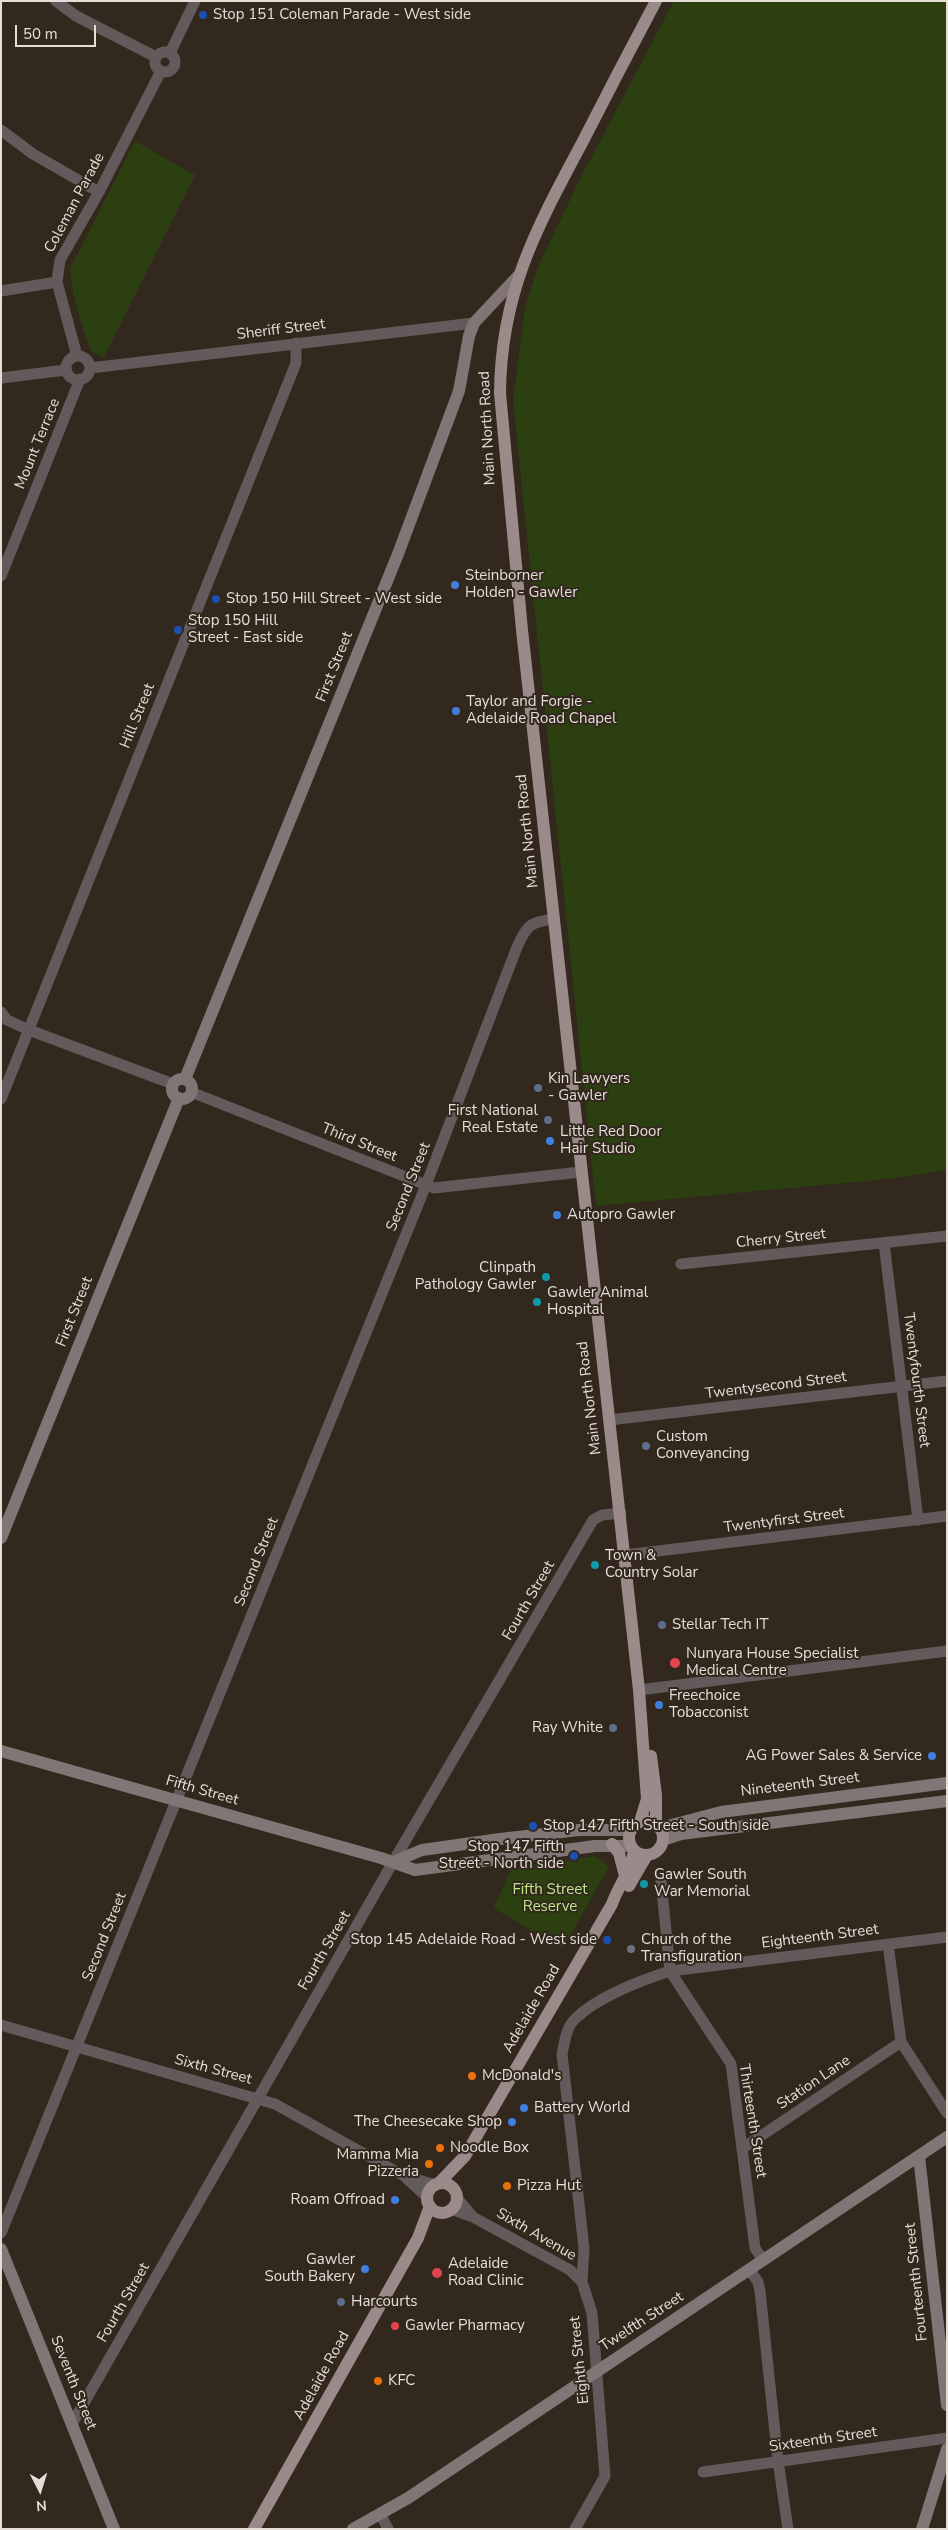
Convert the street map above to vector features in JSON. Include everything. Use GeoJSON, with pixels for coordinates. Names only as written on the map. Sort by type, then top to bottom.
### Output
{"type":"FeatureCollection","features":[{"type":"Feature","properties":{"kind":"main road","name":"Main North Road"},"geometry":{"type":"LineString","coordinates":[[639,1690],[626,1554],[581,1172],[554,920],[501,425],[500,392],[502,343],[519,275],[546,211],[656,1]]}},
{"type":"Feature","properties":{"kind":"main road"},"geometry":{"type":"LineString","coordinates":[[639,1690],[650,1744],[660,1830],[658,1850],[647,1855],[633,1848],[629,1835],[636,1826],[646,1799],[639,1690]]}},
{"type":"Feature","properties":{"kind":"main road"},"geometry":{"type":"LineString","coordinates":[[636,1826],[648,1821],[660,1830]]}},
{"type":"Feature","properties":{"kind":"main road"},"geometry":{"type":"LineString","coordinates":[[612,1844],[619,1853],[625,1876]]}},
{"type":"Feature","properties":{"kind":"main road","name":"Adelaide Road"},"geometry":{"type":"LineString","coordinates":[[254,2529],[418,2238],[451,2202],[465,2156],[612,1904],[632,1863],[633,1848]]}},
{"type":"Feature","properties":{"kind":"main road","name":"Adelaide Road"},"geometry":{"type":"LineString","coordinates":[[612,1904],[627,1889],[647,1855]]}},
{"type":"Feature","properties":{"kind":"main road","name":"Adelaide Road"},"geometry":{"type":"LineString","coordinates":[[418,2238],[430,2190],[465,2156]]}},
{"type":"Feature","properties":{"kind":"main road"},"geometry":{"type":"LineString","coordinates":[[428,2202],[451,2202],[450,2185],[437,2184]]}},
{"type":"Feature","properties":{"kind":"street"},"geometry":{"type":"LineString","coordinates":[[56,1],[76,16],[156,57]]}},
{"type":"Feature","properties":{"kind":"street"},"geometry":{"type":"LineString","coordinates":[[170,53],[195,1]]}},
{"type":"Feature","properties":{"kind":"street"},"geometry":{"type":"LineString","coordinates":[[160,53],[170,53],[174,57],[175,66],[170,71],[161,72],[156,67],[156,57],[160,53]]}},
{"type":"Feature","properties":{"kind":"street","name":"Coleman Parade"},"geometry":{"type":"LineString","coordinates":[[77,356],[57,282],[60,260],[100,192],[161,72]]}},
{"type":"Feature","properties":{"kind":"street"},"geometry":{"type":"LineString","coordinates":[[1,130],[33,154],[100,192]]}},
{"type":"Feature","properties":{"kind":"street","name":"First Street"},"geometry":{"type":"LineString","coordinates":[[185,1079],[398,554],[459,391],[469,336],[474,323],[519,275]]}},
{"type":"Feature","properties":{"kind":"street"},"geometry":{"type":"LineString","coordinates":[[1,291],[57,282]]}},
{"type":"Feature","properties":{"kind":"street","name":"Sheriff Street"},"geometry":{"type":"LineString","coordinates":[[90,368],[474,323]]}},
{"type":"Feature","properties":{"kind":"street","name":"Hill Street"},"geometry":{"type":"LineString","coordinates":[[1,1099],[296,363],[296,344]]}},
{"type":"Feature","properties":{"kind":"street"},"geometry":{"type":"LineString","coordinates":[[77,356],[87,359],[90,368],[87,376],[80,380],[71,377],[66,370],[70,359],[77,356]]}},
{"type":"Feature","properties":{"kind":"street"},"geometry":{"type":"LineString","coordinates":[[1,378],[66,370]]}},
{"type":"Feature","properties":{"kind":"street","name":"Mount Terrace"},"geometry":{"type":"LineString","coordinates":[[1,576],[80,380]]}},
{"type":"Feature","properties":{"kind":"street","name":"Second Street"},"geometry":{"type":"LineString","coordinates":[[1,2233],[426,1185],[524,932],[531,924],[554,920]]}},
{"type":"Feature","properties":{"kind":"street"},"geometry":{"type":"LineString","coordinates":[[1,1012],[7,1020],[29,1030],[173,1084]]}},
{"type":"Feature","properties":{"kind":"street"},"geometry":{"type":"LineString","coordinates":[[185,1079],[191,1084],[192,1092],[187,1098],[179,1098],[172,1093],[173,1084],[177,1080],[185,1079]]}},
{"type":"Feature","properties":{"kind":"street","name":"Third Street"},"geometry":{"type":"LineString","coordinates":[[192,1092],[434,1188],[581,1172]]}},
{"type":"Feature","properties":{"kind":"street","name":"First Street"},"geometry":{"type":"LineString","coordinates":[[1,1538],[179,1098]]}},
{"type":"Feature","properties":{"kind":"street","name":"Cherry Street"},"geometry":{"type":"LineString","coordinates":[[681,1264],[947,1236]]}},
{"type":"Feature","properties":{"kind":"street","name":"Twentyfourth Street"},"geometry":{"type":"LineString","coordinates":[[884,1243],[918,1520]]}},
{"type":"Feature","properties":{"kind":"street","name":"Twentysecond Street"},"geometry":{"type":"LineString","coordinates":[[610,1420],[947,1381]]}},
{"type":"Feature","properties":{"kind":"street","name":"Fourth Street"},"geometry":{"type":"LineString","coordinates":[[72,2424],[393,1862],[593,1520],[602,1515],[621,1514]]}},
{"type":"Feature","properties":{"kind":"street","name":"Twentyfirst Street"},"geometry":{"type":"LineString","coordinates":[[626,1554],[947,1516]]}},
{"type":"Feature","properties":{"kind":"street"},"geometry":{"type":"LineString","coordinates":[[639,1690],[947,1651]]}},
{"type":"Feature","properties":{"kind":"street","name":"Fifth Street"},"geometry":{"type":"LineString","coordinates":[[1,1751],[393,1862],[415,1870],[612,1844],[633,1848]]}},
{"type":"Feature","properties":{"kind":"street","name":"Nineteenth Street"},"geometry":{"type":"LineString","coordinates":[[660,1830],[721,1812],[947,1783]]}},
{"type":"Feature","properties":{"kind":"street"},"geometry":{"type":"LineString","coordinates":[[660,1830],[681,1834],[947,1801]]}},
{"type":"Feature","properties":{"kind":"street"},"geometry":{"type":"LineString","coordinates":[[393,1862],[422,1850],[579,1830],[636,1826]]}},
{"type":"Feature","properties":{"kind":"street","name":"Thirteenth Street"},"geometry":{"type":"LineString","coordinates":[[661,1881],[670,1971],[730,2064],[743,2148],[755,2248],[763,2260]]}},
{"type":"Feature","properties":{"kind":"street","name":"Eighteenth Street"},"geometry":{"type":"LineString","coordinates":[[567,2032],[575,2019],[595,2004],[650,1977],[670,1971],[947,1937]]}},
{"type":"Feature","properties":{"kind":"street"},"geometry":{"type":"LineString","coordinates":[[888,1944],[901,2042],[947,2113]]}},
{"type":"Feature","properties":{"kind":"street","name":"Sixth Street"},"geometry":{"type":"LineString","coordinates":[[1,2025],[275,2104],[404,2176],[437,2184]]}},
{"type":"Feature","properties":{"kind":"street","name":"Eighth Street"},"geometry":{"type":"LineString","coordinates":[[567,2032],[562,2054],[584,2248],[582,2282],[592,2313],[606,2476],[575,2529]]}},
{"type":"Feature","properties":{"kind":"street","name":"Station Lane"},"geometry":{"type":"LineString","coordinates":[[743,2148],[901,2042]]}},
{"type":"Feature","properties":{"kind":"street","name":"Twelfth Street"},"geometry":{"type":"LineString","coordinates":[[352,2529],[381,2514],[947,2138]]}},
{"type":"Feature","properties":{"kind":"street","name":"Fourteenth Street"},"geometry":{"type":"LineString","coordinates":[[919,2156],[947,2406]]}},
{"type":"Feature","properties":{"kind":"street","name":"Sixth Street"},"geometry":{"type":"LineString","coordinates":[[404,2176],[428,2202]]}},
{"type":"Feature","properties":{"kind":"street","name":"Sixth Avenue"},"geometry":{"type":"LineString","coordinates":[[451,2202],[473,2217],[570,2270],[582,2282]]}},
{"type":"Feature","properties":{"kind":"street","name":"Seventh Street"},"geometry":{"type":"LineString","coordinates":[[1,2250],[114,2529]]}},
{"type":"Feature","properties":{"kind":"street"},"geometry":{"type":"LineString","coordinates":[[749,2269],[758,2282],[760,2292],[778,2461],[788,2529]]}},
{"type":"Feature","properties":{"kind":"street","name":"Sixteenth Street"},"geometry":{"type":"LineString","coordinates":[[703,2472],[947,2438]]}},
{"type":"Feature","properties":{"kind":"street"},"geometry":{"type":"LineString","coordinates":[[922,2529],[947,2449]]}},
{"type":"Feature","properties":{"kind":"street"},"geometry":{"type":"LineString","coordinates":[[381,2514],[388,2529]]}},
{"type":"Feature","properties":{"kind":"green space"},"geometry":{"type":"Polygon","coordinates":[[[674,1],[947,1],[947,1170],[888,1179],[596,1206],[513,400],[525,307],[539,264],[581,177],[674,1]]]}},
{"type":"Feature","properties":{"kind":"green space"},"geometry":{"type":"Polygon","coordinates":[[[135,141],[195,175],[104,357],[91,352],[75,300],[70,269],[135,141]]]}},
{"type":"Feature","properties":{"kind":"green space","name":"Fifth Street Reserve"},"geometry":{"type":"Polygon","coordinates":[[[596,1856],[609,1867],[563,1948],[493,1908],[512,1868],[596,1856]]]}},
{"type":"Feature","properties":{"kind":"place","name":"Stop 151 Coleman Parade - West side"},"geometry":{"type":"Point","coordinates":[203,15]}},
{"type":"Feature","properties":{"kind":"place","name":"Steinborner Holden - Gawler"},"geometry":{"type":"Point","coordinates":[455,585]}},
{"type":"Feature","properties":{"kind":"place","name":"Stop 150 Hill Street - West side"},"geometry":{"type":"Point","coordinates":[216,599]}},
{"type":"Feature","properties":{"kind":"place","name":"Stop 150 Hill Street - East side"},"geometry":{"type":"Point","coordinates":[178,630]}},
{"type":"Feature","properties":{"kind":"place","name":"Taylor and Forgie - Adelaide Road Chapel"},"geometry":{"type":"Point","coordinates":[456,711]}},
{"type":"Feature","properties":{"kind":"place","name":"Kin Lawyers - Gawler"},"geometry":{"type":"Point","coordinates":[538,1088]}},
{"type":"Feature","properties":{"kind":"place","name":"First National Real Estate"},"geometry":{"type":"Point","coordinates":[548,1120]}},
{"type":"Feature","properties":{"kind":"place","name":"Little Red Door Hair Studio"},"geometry":{"type":"Point","coordinates":[550,1141]}},
{"type":"Feature","properties":{"kind":"place","name":"Autopro Gawler"},"geometry":{"type":"Point","coordinates":[557,1215]}},
{"type":"Feature","properties":{"kind":"place","name":"Clinpath Pathology Gawler"},"geometry":{"type":"Point","coordinates":[546,1277]}},
{"type":"Feature","properties":{"kind":"place","name":"Gawler Animal Hospital"},"geometry":{"type":"Point","coordinates":[537,1302]}},
{"type":"Feature","properties":{"kind":"place","name":"Custom Conveyancing"},"geometry":{"type":"Point","coordinates":[646,1446]}},
{"type":"Feature","properties":{"kind":"place","name":"Town & Country Solar"},"geometry":{"type":"Point","coordinates":[595,1565]}},
{"type":"Feature","properties":{"kind":"place","name":"Stellar Tech IT"},"geometry":{"type":"Point","coordinates":[662,1625]}},
{"type":"Feature","properties":{"kind":"place","name":"Nunyara House Specialist Medical Centre"},"geometry":{"type":"Point","coordinates":[675,1663]}},
{"type":"Feature","properties":{"kind":"place","name":"Freechoice Tobacconist"},"geometry":{"type":"Point","coordinates":[659,1705]}},
{"type":"Feature","properties":{"kind":"place","name":"Ray White"},"geometry":{"type":"Point","coordinates":[613,1728]}},
{"type":"Feature","properties":{"kind":"place","name":"AG Power Sales & Service"},"geometry":{"type":"Point","coordinates":[932,1756]}},
{"type":"Feature","properties":{"kind":"place","name":"Stop 147 Fifth Street - South side"},"geometry":{"type":"Point","coordinates":[533,1826]}},
{"type":"Feature","properties":{"kind":"place","name":"Stop 147 Fifth Street - North side"},"geometry":{"type":"Point","coordinates":[574,1856]}},
{"type":"Feature","properties":{"kind":"place","name":"Gawler South War Memorial"},"geometry":{"type":"Point","coordinates":[644,1884]}},
{"type":"Feature","properties":{"kind":"place","name":"Stop 145 Adelaide Road - West side"},"geometry":{"type":"Point","coordinates":[607,1940]}},
{"type":"Feature","properties":{"kind":"place","name":"Church of the Transfiguration"},"geometry":{"type":"Point","coordinates":[631,1949]}},
{"type":"Feature","properties":{"kind":"place","name":"McDonald's"},"geometry":{"type":"Point","coordinates":[472,2076]}},
{"type":"Feature","properties":{"kind":"place","name":"Battery World"},"geometry":{"type":"Point","coordinates":[524,2108]}},
{"type":"Feature","properties":{"kind":"place","name":"The Cheesecake Shop"},"geometry":{"type":"Point","coordinates":[512,2122]}},
{"type":"Feature","properties":{"kind":"place","name":"Noodle Box"},"geometry":{"type":"Point","coordinates":[440,2148]}},
{"type":"Feature","properties":{"kind":"place","name":"Mamma Mia Pizzeria"},"geometry":{"type":"Point","coordinates":[429,2164]}},
{"type":"Feature","properties":{"kind":"place","name":"Pizza Hut"},"geometry":{"type":"Point","coordinates":[507,2186]}},
{"type":"Feature","properties":{"kind":"place","name":"Roam Offroad"},"geometry":{"type":"Point","coordinates":[395,2200]}},
{"type":"Feature","properties":{"kind":"place","name":"Gawler South Bakery"},"geometry":{"type":"Point","coordinates":[365,2269]}},
{"type":"Feature","properties":{"kind":"place","name":"Adelaide Road Clinic"},"geometry":{"type":"Point","coordinates":[437,2273]}},
{"type":"Feature","properties":{"kind":"place","name":"Harcourts"},"geometry":{"type":"Point","coordinates":[341,2302]}},
{"type":"Feature","properties":{"kind":"place","name":"Gawler Pharmacy"},"geometry":{"type":"Point","coordinates":[395,2326]}},
{"type":"Feature","properties":{"kind":"place","name":"KFC"},"geometry":{"type":"Point","coordinates":[378,2381]}}]}
